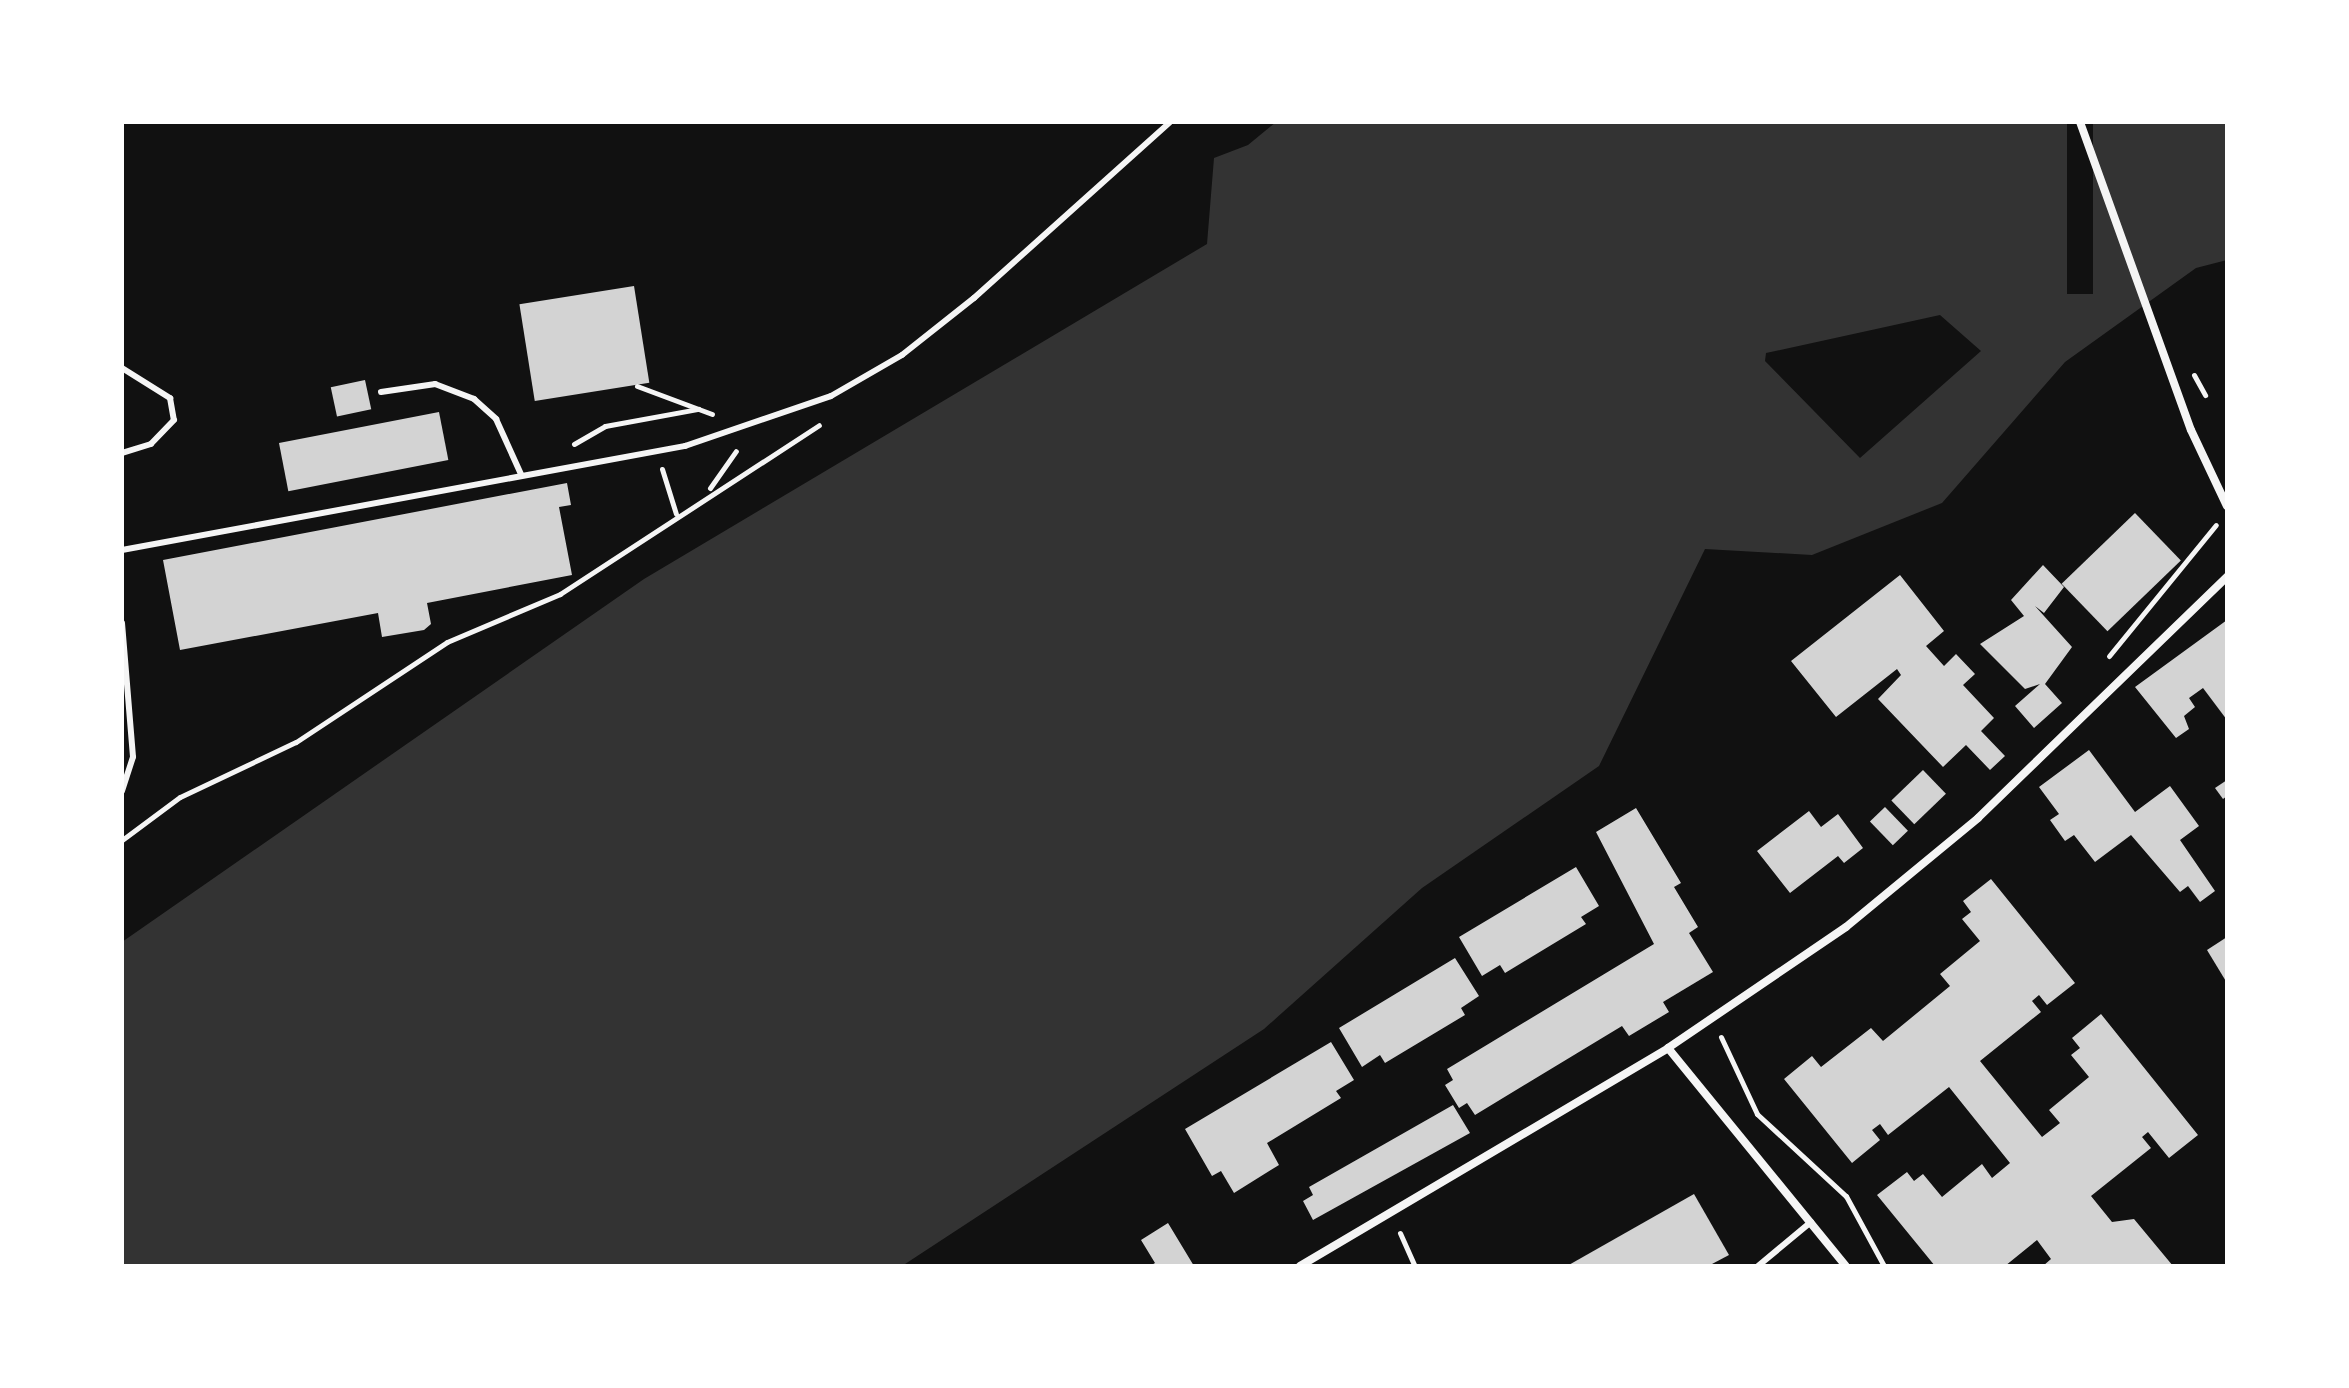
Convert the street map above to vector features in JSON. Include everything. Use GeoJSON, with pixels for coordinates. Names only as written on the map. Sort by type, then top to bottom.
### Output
{"type":"FeatureCollection","features":[{"type":"Feature","properties":{"kind":"street"},"geometry":{"type":"LineString","coordinates":[[2080,122],[2137,280],[2227,509]]}},
{"type":"Feature","properties":{"kind":"street"},"geometry":{"type":"LineString","coordinates":[[1300,1266],[1668,1048],[1919,868],[2227,577]]}},
{"type":"Feature","properties":{"kind":"street"},"geometry":{"type":"LineString","coordinates":[[1668,1048],[1846,1266]]}},
{"type":"Feature","properties":{"kind":"lane"},"geometry":{"type":"LineString","coordinates":[[122,550],[655,449],[831,396],[902,355],[1170,122]]}},
{"type":"Feature","properties":{"kind":"lane"},"geometry":{"type":"LineString","coordinates":[[122,368],[170,398],[174,420],[151,444],[122,453]]}},
{"type":"Feature","properties":{"kind":"lane"},"geometry":{"type":"LineString","coordinates":[[381,392],[435,384],[474,399],[496,419],[521,474]]}},
{"type":"Feature","properties":{"kind":"lane"},"geometry":{"type":"LineString","coordinates":[[122,623],[133,757],[122,791]]}},
{"type":"Feature","properties":{"kind":"lane"},"geometry":{"type":"LineString","coordinates":[[1758,1266],[1811,1222]]}},
{"type":"Feature","properties":{"kind":"path"},"geometry":{"type":"LineString","coordinates":[[605,426],[699,409]]}},
{"type":"Feature","properties":{"kind":"path"},"geometry":{"type":"LineString","coordinates":[[655,449],[676,514]]}},
{"type":"Feature","properties":{"kind":"path"},"geometry":{"type":"LineString","coordinates":[[122,840],[180,797],[296,742],[447,642],[560,594],[704,495]]}},
{"type":"Feature","properties":{"kind":"path"},"geometry":{"type":"LineString","coordinates":[[2101,666],[2227,509]]}},
{"type":"Feature","properties":{"kind":"path"},"geometry":{"type":"LineString","coordinates":[[1715,1017],[1728,1063],[1757,1114],[1846,1196],[1884,1266]]}},
{"type":"Feature","properties":{"kind":"path"},"geometry":{"type":"LineString","coordinates":[[1391,1214],[1415,1266]]}},
{"type":"Feature","properties":{"kind":"shaded area"},"geometry":{"type":"Polygon","coordinates":[[[1276,122],[2227,122],[2227,260],[2196,268],[2065,362],[1942,503],[1812,555],[1705,549],[1599,766],[1422,888],[1264,1029],[902,1266],[122,1266],[122,942],[644,579],[1207,244],[1214,158],[1248,145],[1276,122]],[[1940,315],[1766,353],[1765,361],[1860,458],[1981,351],[1940,315]]]}},
{"type":"Feature","properties":{"kind":"pier"},"geometry":{"type":"Polygon","coordinates":[[[2067,122],[2093,122],[2093,294],[2067,294],[2067,122]]]}},
{"type":"Feature","properties":{"kind":"building"},"geometry":{"type":"Polygon","coordinates":[[[634,286],[649,383],[535,401],[519,304],[634,286]]]}},
{"type":"Feature","properties":{"kind":"building"},"geometry":{"type":"Polygon","coordinates":[[[365,380],[371,409],[337,417],[331,387],[365,380]]]}},
{"type":"Feature","properties":{"kind":"building"},"geometry":{"type":"Polygon","coordinates":[[[439,412],[448,460],[288,491],[279,443],[439,412]]]}},
{"type":"Feature","properties":{"kind":"building"},"geometry":{"type":"Polygon","coordinates":[[[567,483],[571,505],[559,507],[572,575],[427,603],[431,624],[424,630],[382,637],[378,613],[180,650],[163,560],[567,483]]]}},
{"type":"Feature","properties":{"kind":"building"},"geometry":{"type":"Polygon","coordinates":[[[2135,513],[2181,560],[2107,631],[2062,584],[2135,513]]]}},
{"type":"Feature","properties":{"kind":"building"},"geometry":{"type":"Polygon","coordinates":[[[2043,565],[2064,587],[2044,613],[2035,606],[2072,647],[2045,684],[2062,703],[2034,728],[2015,706],[2040,684],[2025,689],[1980,644],[2024,616],[2011,600],[2043,565]]]}},
{"type":"Feature","properties":{"kind":"building"},"geometry":{"type":"Polygon","coordinates":[[[1900,575],[1944,631],[1926,646],[1944,666],[1956,654],[1975,674],[1963,685],[1994,718],[1981,731],[2005,756],[1990,770],[1966,745],[1943,767],[1878,699],[1901,675],[1897,669],[1836,717],[1791,661],[1900,575]]]}},
{"type":"Feature","properties":{"kind":"building"},"geometry":{"type":"Polygon","coordinates":[[[2227,620],[2227,720],[2203,688],[2189,698],[2195,707],[2184,716],[2189,729],[2176,738],[2135,687],[2227,620]]]}},
{"type":"Feature","properties":{"kind":"building"},"geometry":{"type":"Polygon","coordinates":[[[2089,750],[2135,812],[2170,786],[2199,826],[2180,840],[2215,891],[2200,902],[2188,886],[2180,892],[2131,835],[2095,862],[2074,835],[2065,841],[2050,820],[2059,814],[2039,787],[2089,750]]]}},
{"type":"Feature","properties":{"kind":"building"},"geometry":{"type":"Polygon","coordinates":[[[1923,770],[1946,794],[1914,824],[1891,801],[1923,770]]]}},
{"type":"Feature","properties":{"kind":"building"},"geometry":{"type":"Polygon","coordinates":[[[2227,780],[2227,796],[2223,799],[2215,788],[2227,780]]]}},
{"type":"Feature","properties":{"kind":"building"},"geometry":{"type":"Polygon","coordinates":[[[1885,807],[1908,831],[1893,845],[1870,822],[1885,807]]]}},
{"type":"Feature","properties":{"kind":"building"},"geometry":{"type":"Polygon","coordinates":[[[1636,808],[1681,883],[1674,887],[1698,927],[1689,933],[1713,972],[1663,1002],[1669,1012],[1629,1036],[1622,1026],[1475,1115],[1467,1103],[1459,1108],[1445,1085],[1453,1080],[1447,1069],[1654,944],[1596,832],[1636,808]]]}},
{"type":"Feature","properties":{"kind":"building"},"geometry":{"type":"Polygon","coordinates":[[[1809,811],[1821,827],[1838,814],[1863,848],[1844,863],[1838,856],[1790,893],[1757,851],[1809,811]]]}},
{"type":"Feature","properties":{"kind":"building"},"geometry":{"type":"Polygon","coordinates":[[[1576,867],[1599,906],[1581,917],[1586,924],[1505,973],[1500,965],[1482,976],[1459,937],[1576,867]]]}},
{"type":"Feature","properties":{"kind":"building"},"geometry":{"type":"Polygon","coordinates":[[[1991,879],[2075,983],[2047,1005],[2039,995],[2032,1001],[2041,1012],[1980,1061],[2042,1137],[2060,1123],[2049,1110],[2089,1077],[2071,1055],[2080,1048],[2072,1038],[2101,1014],[2198,1135],[2169,1158],[2148,1132],[2142,1137],[2151,1148],[2091,1196],[2112,1222],[2134,1219],[2173,1266],[2043,1266],[2051,1259],[2037,1240],[2005,1266],[1935,1266],[1877,1195],[1907,1172],[1914,1181],[1923,1174],[1942,1197],[1982,1164],[1992,1178],[2010,1163],[1949,1087],[1888,1135],[1880,1124],[1872,1130],[1880,1140],[1852,1163],[1784,1079],[1812,1056],[1821,1067],[1871,1028],[1883,1041],[1950,986],[1940,974],[1980,941],[1962,919],[1971,912],[1963,901],[1991,879]]]}},
{"type":"Feature","properties":{"kind":"building"},"geometry":{"type":"Polygon","coordinates":[[[2227,937],[2227,983],[2207,950],[2227,937]]]}},
{"type":"Feature","properties":{"kind":"building"},"geometry":{"type":"Polygon","coordinates":[[[1455,958],[1479,996],[1461,1008],[1465,1015],[1385,1063],[1380,1055],[1362,1067],[1339,1028],[1455,958]]]}},
{"type":"Feature","properties":{"kind":"building"},"geometry":{"type":"Polygon","coordinates":[[[1331,1042],[1354,1080],[1336,1091],[1341,1098],[1267,1143],[1279,1165],[1234,1193],[1221,1171],[1212,1176],[1185,1129],[1331,1042]]]}},
{"type":"Feature","properties":{"kind":"building"},"geometry":{"type":"Polygon","coordinates":[[[1453,1105],[1470,1133],[1313,1220],[1303,1201],[1313,1195],[1309,1187],[1453,1105]]]}},
{"type":"Feature","properties":{"kind":"building"},"geometry":{"type":"Polygon","coordinates":[[[1694,1194],[1729,1255],[1712,1264],[1567,1266],[1694,1194]]]}},
{"type":"Feature","properties":{"kind":"building"},"geometry":{"type":"Polygon","coordinates":[[[1168,1223],[1194,1266],[1150,1266],[1155,1263],[1141,1240],[1168,1223]]]}}]}
